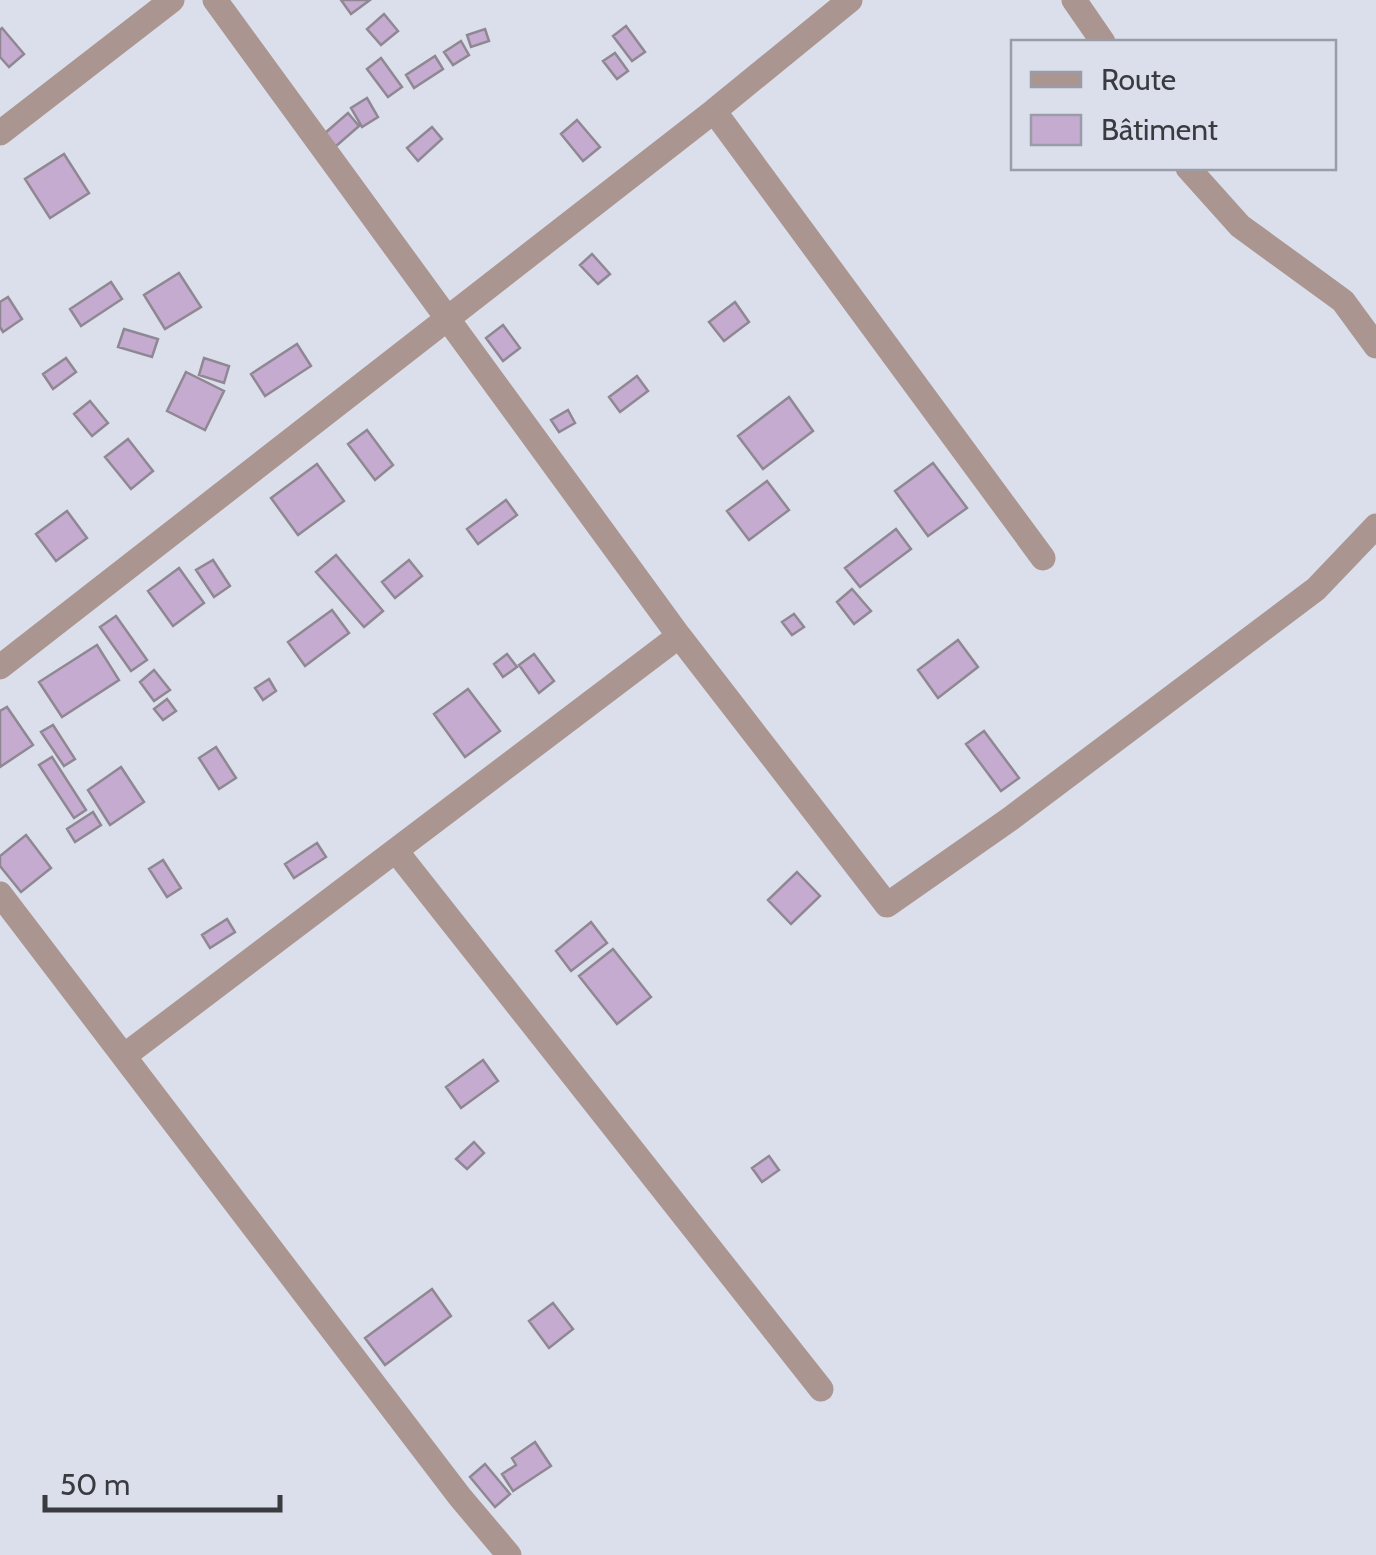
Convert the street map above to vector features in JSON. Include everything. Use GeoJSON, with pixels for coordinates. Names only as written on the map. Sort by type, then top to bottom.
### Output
{"type":"FeatureCollection","features":[{"type":"Feature","properties":{"kind":"street"},"geometry":{"type":"LineString","coordinates":[[0,133],[172,0]]}},
{"type":"Feature","properties":{"kind":"street"},"geometry":{"type":"LineString","coordinates":[[215,0],[678,636],[887,905],[1010,820],[1316,588],[1376,526]]}},
{"type":"Feature","properties":{"kind":"street"},"geometry":{"type":"LineString","coordinates":[[0,668],[714,111],[850,0]]}},
{"type":"Feature","properties":{"kind":"street"},"geometry":{"type":"LineString","coordinates":[[1074,0],[1102,40]]}},
{"type":"Feature","properties":{"kind":"street"},"geometry":{"type":"LineString","coordinates":[[714,111],[1043,558]]}},
{"type":"Feature","properties":{"kind":"street"},"geometry":{"type":"LineString","coordinates":[[1190,170],[1240,226],[1343,301],[1376,346]]}},
{"type":"Feature","properties":{"kind":"street"},"geometry":{"type":"LineString","coordinates":[[124,1056],[678,636]]}},
{"type":"Feature","properties":{"kind":"street"},"geometry":{"type":"LineString","coordinates":[[396,851],[821,1389]]}},
{"type":"Feature","properties":{"kind":"street"},"geometry":{"type":"LineString","coordinates":[[0,894],[460,1497],[509,1555]]}},
{"type":"Feature","properties":{"kind":"building"},"geometry":{"type":"Polygon","coordinates":[[[341,0],[370,0],[351,14],[341,0]]]}},
{"type":"Feature","properties":{"kind":"building"},"geometry":{"type":"Polygon","coordinates":[[[384,14],[398,31],[381,45],[367,29],[384,14]]]}},
{"type":"Feature","properties":{"kind":"building"},"geometry":{"type":"Polygon","coordinates":[[[626,26],[645,52],[632,61],[613,36],[626,26]]]}},
{"type":"Feature","properties":{"kind":"building"},"geometry":{"type":"Polygon","coordinates":[[[2,28],[24,54],[9,67],[0,57],[2,28]]]}},
{"type":"Feature","properties":{"kind":"building"},"geometry":{"type":"Polygon","coordinates":[[[485,29],[489,41],[471,47],[467,35],[485,29]]]}},
{"type":"Feature","properties":{"kind":"building"},"geometry":{"type":"Polygon","coordinates":[[[461,41],[469,55],[453,65],[444,52],[461,41]]]}},
{"type":"Feature","properties":{"kind":"building"},"geometry":{"type":"Polygon","coordinates":[[[615,53],[628,71],[617,79],[603,61],[615,53]]]}},
{"type":"Feature","properties":{"kind":"building"},"geometry":{"type":"Polygon","coordinates":[[[435,56],[443,69],[414,88],[406,75],[435,56]]]}},
{"type":"Feature","properties":{"kind":"building"},"geometry":{"type":"Polygon","coordinates":[[[381,58],[402,87],[388,97],[367,69],[381,58]]]}},
{"type":"Feature","properties":{"kind":"building"},"geometry":{"type":"Polygon","coordinates":[[[367,98],[378,117],[362,127],[351,108],[367,98]]]}},
{"type":"Feature","properties":{"kind":"building"},"geometry":{"type":"Polygon","coordinates":[[[348,113],[359,126],[335,147],[324,134],[348,113]]]}},
{"type":"Feature","properties":{"kind":"building"},"geometry":{"type":"Polygon","coordinates":[[[577,120],[600,147],[583,161],[561,134],[577,120]]]}},
{"type":"Feature","properties":{"kind":"building"},"geometry":{"type":"Polygon","coordinates":[[[432,127],[442,139],[418,161],[407,148],[432,127]]]}},
{"type":"Feature","properties":{"kind":"building"},"geometry":{"type":"Polygon","coordinates":[[[64,154],[89,193],[50,218],[25,179],[64,154]]]}},
{"type":"Feature","properties":{"kind":"building"},"geometry":{"type":"Polygon","coordinates":[[[592,254],[610,274],[598,284],[580,265],[592,254]]]}},
{"type":"Feature","properties":{"kind":"building"},"geometry":{"type":"Polygon","coordinates":[[[179,273],[201,307],[165,329],[144,295],[179,273]]]}},
{"type":"Feature","properties":{"kind":"building"},"geometry":{"type":"Polygon","coordinates":[[[111,282],[122,299],[81,326],[70,309],[111,282]]]}},
{"type":"Feature","properties":{"kind":"building"},"geometry":{"type":"Polygon","coordinates":[[[8,297],[22,319],[3,332],[0,302],[8,297]]]}},
{"type":"Feature","properties":{"kind":"building"},"geometry":{"type":"Polygon","coordinates":[[[735,302],[749,322],[724,341],[709,322],[735,302]]]}},
{"type":"Feature","properties":{"kind":"building"},"geometry":{"type":"Polygon","coordinates":[[[503,325],[520,348],[503,361],[486,338],[503,325]]]}},
{"type":"Feature","properties":{"kind":"building"},"geometry":{"type":"Polygon","coordinates":[[[124,329],[158,339],[152,357],[118,347],[124,329]]]}},
{"type":"Feature","properties":{"kind":"building"},"geometry":{"type":"Polygon","coordinates":[[[297,344],[311,366],[265,396],[251,374],[297,344]]]}},
{"type":"Feature","properties":{"kind":"building"},"geometry":{"type":"Polygon","coordinates":[[[66,358],[76,372],[53,389],[43,374],[66,358]]]}},
{"type":"Feature","properties":{"kind":"building"},"geometry":{"type":"Polygon","coordinates":[[[204,358],[229,366],[224,383],[199,375],[204,358]]]}},
{"type":"Feature","properties":{"kind":"building"},"geometry":{"type":"Polygon","coordinates":[[[186,372],[224,391],[205,430],[167,411],[186,372]]]}},
{"type":"Feature","properties":{"kind":"building"},"geometry":{"type":"Polygon","coordinates":[[[637,376],[648,391],[620,412],[609,397],[637,376]]]}},
{"type":"Feature","properties":{"kind":"building"},"geometry":{"type":"Polygon","coordinates":[[[789,397],[813,431],[763,469],[738,436],[789,397]]]}},
{"type":"Feature","properties":{"kind":"building"},"geometry":{"type":"Polygon","coordinates":[[[90,401],[108,423],[92,436],[74,414],[90,401]]]}},
{"type":"Feature","properties":{"kind":"building"},"geometry":{"type":"Polygon","coordinates":[[[568,410],[575,423],[559,432],[551,420],[568,410]]]}},
{"type":"Feature","properties":{"kind":"building"},"geometry":{"type":"Polygon","coordinates":[[[367,430],[393,465],[375,480],[348,444],[367,430]]]}},
{"type":"Feature","properties":{"kind":"building"},"geometry":{"type":"Polygon","coordinates":[[[128,439],[153,471],[131,489],[105,457],[128,439]]]}},
{"type":"Feature","properties":{"kind":"building"},"geometry":{"type":"Polygon","coordinates":[[[933,463],[967,508],[928,536],[895,491],[933,463]]]}},
{"type":"Feature","properties":{"kind":"building"},"geometry":{"type":"Polygon","coordinates":[[[317,464],[344,501],[298,535],[271,498],[317,464]]]}},
{"type":"Feature","properties":{"kind":"building"},"geometry":{"type":"Polygon","coordinates":[[[767,481],[789,510],[749,540],[727,511],[767,481]]]}},
{"type":"Feature","properties":{"kind":"building"},"geometry":{"type":"Polygon","coordinates":[[[506,500],[517,515],[478,544],[467,529],[506,500]]]}},
{"type":"Feature","properties":{"kind":"building"},"geometry":{"type":"Polygon","coordinates":[[[67,511],[87,538],[56,561],[36,534],[67,511]]]}},
{"type":"Feature","properties":{"kind":"building"},"geometry":{"type":"Polygon","coordinates":[[[896,529],[911,549],[860,587],[845,568],[896,529]]]}},
{"type":"Feature","properties":{"kind":"building"},"geometry":{"type":"Polygon","coordinates":[[[336,555],[383,611],[364,627],[316,572],[336,555]]]}},
{"type":"Feature","properties":{"kind":"building"},"geometry":{"type":"Polygon","coordinates":[[[213,560],[230,586],[214,597],[196,570],[213,560]]]}},
{"type":"Feature","properties":{"kind":"building"},"geometry":{"type":"Polygon","coordinates":[[[409,560],[422,576],[395,598],[382,582],[409,560]]]}},
{"type":"Feature","properties":{"kind":"building"},"geometry":{"type":"Polygon","coordinates":[[[179,568],[204,603],[173,626],[148,591],[179,568]]]}},
{"type":"Feature","properties":{"kind":"building"},"geometry":{"type":"Polygon","coordinates":[[[852,589],[871,611],[854,624],[837,602],[852,589]]]}},
{"type":"Feature","properties":{"kind":"building"},"geometry":{"type":"Polygon","coordinates":[[[332,610],[349,633],[305,666],[288,642],[332,610]]]}},
{"type":"Feature","properties":{"kind":"building"},"geometry":{"type":"Polygon","coordinates":[[[794,614],[804,627],[792,635],[782,622],[794,614]]]}},
{"type":"Feature","properties":{"kind":"building"},"geometry":{"type":"Polygon","coordinates":[[[116,616],[147,660],[131,671],[100,627],[116,616]]]}},
{"type":"Feature","properties":{"kind":"building"},"geometry":{"type":"Polygon","coordinates":[[[958,640],[978,667],[938,698],[918,670],[958,640]]]}},
{"type":"Feature","properties":{"kind":"building"},"geometry":{"type":"Polygon","coordinates":[[[97,645],[119,680],[62,717],[39,682],[97,645]]]}},
{"type":"Feature","properties":{"kind":"building"},"geometry":{"type":"Polygon","coordinates":[[[507,654],[517,667],[503,677],[494,664],[507,654]]]}},
{"type":"Feature","properties":{"kind":"building"},"geometry":{"type":"Polygon","coordinates":[[[534,654],[554,681],[539,693],[519,665],[534,654]]]}},
{"type":"Feature","properties":{"kind":"building"},"geometry":{"type":"Polygon","coordinates":[[[154,670],[170,690],[154,701],[140,682],[154,670]]]}},
{"type":"Feature","properties":{"kind":"building"},"geometry":{"type":"Polygon","coordinates":[[[269,679],[276,691],[263,700],[255,688],[269,679]]]}},
{"type":"Feature","properties":{"kind":"building"},"geometry":{"type":"Polygon","coordinates":[[[468,689],[500,731],[465,757],[434,714],[468,689]]]}},
{"type":"Feature","properties":{"kind":"building"},"geometry":{"type":"Polygon","coordinates":[[[167,699],[176,711],[163,720],[154,709],[167,699]]]}},
{"type":"Feature","properties":{"kind":"building"},"geometry":{"type":"Polygon","coordinates":[[[7,707],[33,745],[0,767],[0,711],[7,707]]]}},
{"type":"Feature","properties":{"kind":"building"},"geometry":{"type":"Polygon","coordinates":[[[53,725],[75,759],[64,766],[41,732],[53,725]]]}},
{"type":"Feature","properties":{"kind":"building"},"geometry":{"type":"Polygon","coordinates":[[[984,731],[1019,778],[1001,791],[966,744],[984,731]]]}},
{"type":"Feature","properties":{"kind":"building"},"geometry":{"type":"Polygon","coordinates":[[[216,747],[236,778],[219,789],[199,758],[216,747]]]}},
{"type":"Feature","properties":{"kind":"building"},"geometry":{"type":"Polygon","coordinates":[[[52,757],[86,810],[74,818],[39,765],[52,757]]]}},
{"type":"Feature","properties":{"kind":"building"},"geometry":{"type":"Polygon","coordinates":[[[121,767],[144,802],[110,825],[88,790],[121,767]]]}},
{"type":"Feature","properties":{"kind":"building"},"geometry":{"type":"Polygon","coordinates":[[[93,812],[101,825],[75,842],[67,829],[93,812]]]}},
{"type":"Feature","properties":{"kind":"building"},"geometry":{"type":"Polygon","coordinates":[[[26,835],[51,868],[21,892],[0,866],[0,856],[26,835]]]}},
{"type":"Feature","properties":{"kind":"building"},"geometry":{"type":"Polygon","coordinates":[[[317,843],[326,857],[294,878],[285,864],[317,843]]]}},
{"type":"Feature","properties":{"kind":"building"},"geometry":{"type":"Polygon","coordinates":[[[163,860],[181,888],[167,897],[149,869],[163,860]]]}},
{"type":"Feature","properties":{"kind":"building"},"geometry":{"type":"Polygon","coordinates":[[[797,872],[820,896],[791,924],[768,900],[797,872]]]}},
{"type":"Feature","properties":{"kind":"building"},"geometry":{"type":"Polygon","coordinates":[[[227,919],[235,932],[210,948],[202,935],[227,919]]]}},
{"type":"Feature","properties":{"kind":"building"},"geometry":{"type":"Polygon","coordinates":[[[591,922],[607,943],[571,971],[556,951],[591,922]]]}},
{"type":"Feature","properties":{"kind":"building"},"geometry":{"type":"Polygon","coordinates":[[[613,949],[651,997],[617,1024],[579,976],[613,949]]]}},
{"type":"Feature","properties":{"kind":"building"},"geometry":{"type":"Polygon","coordinates":[[[483,1060],[498,1081],[461,1108],[446,1087],[483,1060]]]}},
{"type":"Feature","properties":{"kind":"building"},"geometry":{"type":"Polygon","coordinates":[[[474,1142],[484,1153],[467,1169],[456,1159],[474,1142]]]}},
{"type":"Feature","properties":{"kind":"building"},"geometry":{"type":"Polygon","coordinates":[[[769,1156],[779,1170],[762,1182],[752,1168],[769,1156]]]}},
{"type":"Feature","properties":{"kind":"building"},"geometry":{"type":"Polygon","coordinates":[[[432,1289],[451,1316],[385,1365],[365,1338],[432,1289]]]}},
{"type":"Feature","properties":{"kind":"building"},"geometry":{"type":"Polygon","coordinates":[[[553,1303],[573,1329],[549,1348],[529,1321],[553,1303]]]}},
{"type":"Feature","properties":{"kind":"building"},"geometry":{"type":"Polygon","coordinates":[[[535,1442],[551,1466],[513,1491],[502,1474],[516,1465],[512,1458],[535,1442]]]}},
{"type":"Feature","properties":{"kind":"building"},"geometry":{"type":"Polygon","coordinates":[[[485,1464],[510,1494],[495,1507],[470,1477],[485,1464]]]}}]}
